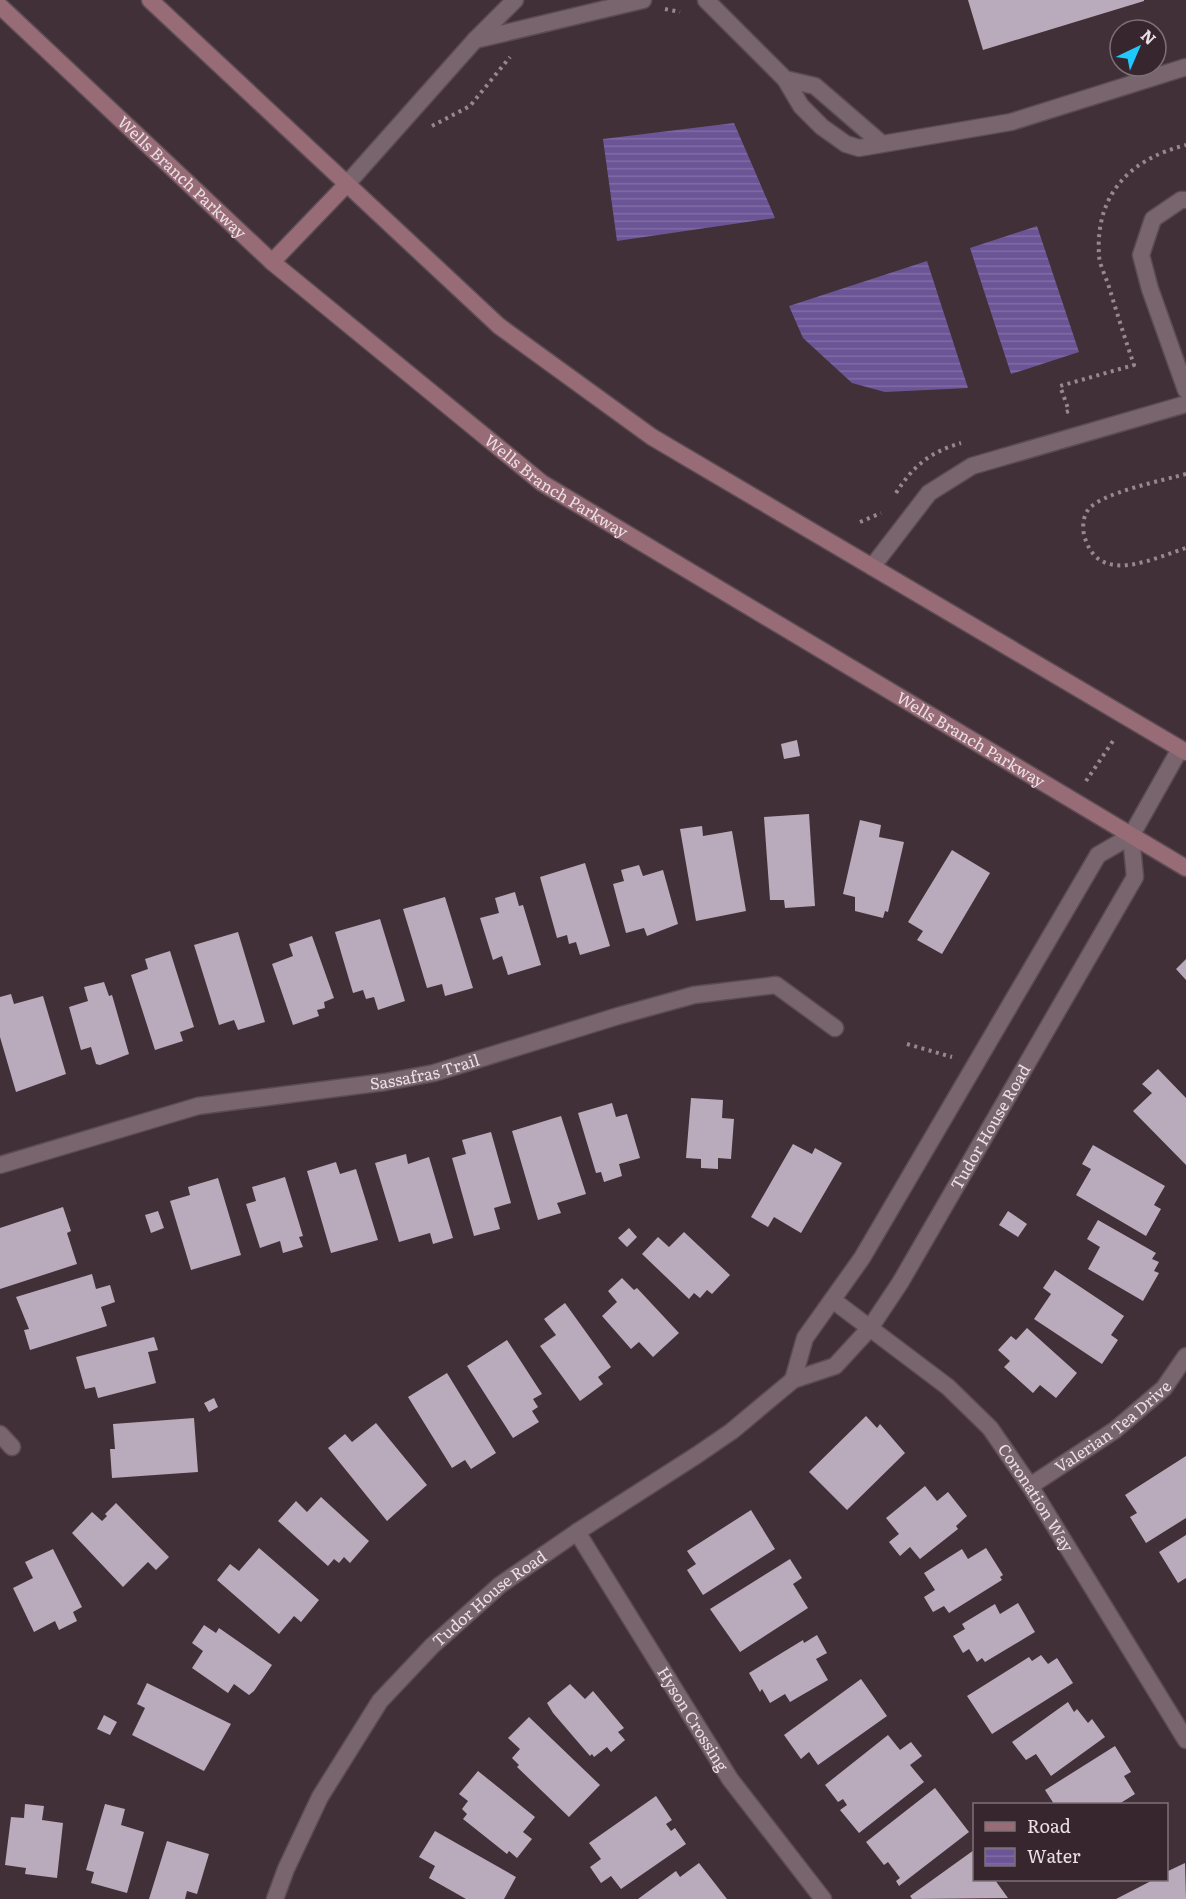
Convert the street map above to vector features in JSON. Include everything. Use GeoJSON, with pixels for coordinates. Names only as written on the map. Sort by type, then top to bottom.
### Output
{"type":"FeatureCollection","features":[{"type":"Feature","properties":{"kind":"main road"},"geometry":{"type":"LineString","coordinates":[[150,0],[499,326],[642,430],[1183,751]]}},
{"type":"Feature","properties":{"kind":"main road","name":"Wells Branch Parkway"},"geometry":{"type":"LineString","coordinates":[[0,6],[272,262],[542,483],[1186,868]]}},
{"type":"Feature","properties":{"kind":"main road"},"geometry":{"type":"LineString","coordinates":[[272,262],[346,185]]}},
{"type":"Feature","properties":{"kind":"street"},"geometry":{"type":"LineString","coordinates":[[346,185],[475,40],[515,0]]}},
{"type":"Feature","properties":{"kind":"street"},"geometry":{"type":"LineString","coordinates":[[475,40],[643,0]]}},
{"type":"Feature","properties":{"kind":"street"},"geometry":{"type":"LineString","coordinates":[[706,0],[785,79],[801,106],[822,127],[846,144],[859,148],[1011,122],[1186,67]]}},
{"type":"Feature","properties":{"kind":"street"},"geometry":{"type":"LineString","coordinates":[[785,79],[815,86],[881,143]]}},
{"type":"Feature","properties":{"kind":"street"},"geometry":{"type":"LineString","coordinates":[[1186,200],[1181,200],[1153,219],[1142,255],[1150,289],[1186,390]]}},
{"type":"Feature","properties":{"kind":"street"},"geometry":{"type":"LineString","coordinates":[[872,567],[929,493],[972,466],[1186,404]]}},
{"type":"Feature","properties":{"kind":"street"},"geometry":{"type":"LineString","coordinates":[[793,1380],[805,1338],[834,1301],[862,1258],[1098,855],[1131,836],[1183,751]]}},
{"type":"Feature","properties":{"kind":"street","name":"Tudor House Road"},"geometry":{"type":"LineString","coordinates":[[275,1899],[286,1869],[320,1797],[380,1701],[432,1647],[500,1586],[577,1532],[732,1431],[793,1380],[835,1366],[870,1328],[900,1283],[1135,877],[1131,836]]}},
{"type":"Feature","properties":{"kind":"street","name":"Sassafras Trail"},"geometry":{"type":"LineString","coordinates":[[0,1164],[198,1106],[385,1082],[434,1073],[694,995],[776,985],[835,1028]]}},
{"type":"Feature","properties":{"kind":"street","name":"Coronation Way"},"geometry":{"type":"LineString","coordinates":[[834,1301],[948,1387],[990,1428],[1030,1486],[1186,1740]]}},
{"type":"Feature","properties":{"kind":"street","name":"Valerian Tea Drive"},"geometry":{"type":"LineString","coordinates":[[1030,1486],[1115,1430],[1164,1388],[1186,1356]]}},
{"type":"Feature","properties":{"kind":"street","name":"Hyson Crossing"},"geometry":{"type":"LineString","coordinates":[[577,1532],[730,1779],[823,1899]]}},
{"type":"Feature","properties":{"kind":"path"},"geometry":{"type":"LineString","coordinates":[[660,9],[670,8],[681,12]]}},
{"type":"Feature","properties":{"kind":"path"},"geometry":{"type":"LineString","coordinates":[[426,130],[470,106],[516,53]]}},
{"type":"Feature","properties":{"kind":"path"},"geometry":{"type":"LineString","coordinates":[[1058,415],[1069,411],[1060,386],[1134,365],[1099,257],[1102,221],[1112,194],[1128,172],[1157,153],[1186,145]]}},
{"type":"Feature","properties":{"kind":"path"},"geometry":{"type":"LineString","coordinates":[[893,497],[923,458],[941,449],[962,443]]}},
{"type":"Feature","properties":{"kind":"path"},"geometry":{"type":"LineString","coordinates":[[1186,474],[1101,500],[1088,510],[1083,525],[1092,552],[1102,563],[1120,567],[1186,548]]}},
{"type":"Feature","properties":{"kind":"path"},"geometry":{"type":"LineString","coordinates":[[860,522],[878,516],[887,507]]}},
{"type":"Feature","properties":{"kind":"path"},"geometry":{"type":"LineString","coordinates":[[1085,783],[1116,737]]}},
{"type":"Feature","properties":{"kind":"path"},"geometry":{"type":"LineString","coordinates":[[907,1044],[954,1058]]}},
{"type":"Feature","properties":{"kind":"water"},"geometry":{"type":"Polygon","coordinates":[[[734,123],[775,218],[617,241],[603,139],[734,123]]]}},
{"type":"Feature","properties":{"kind":"water"},"geometry":{"type":"Polygon","coordinates":[[[1037,226],[1079,352],[1011,374],[970,248],[1037,226]]]}},
{"type":"Feature","properties":{"kind":"water"},"geometry":{"type":"Polygon","coordinates":[[[927,261],[968,388],[885,392],[852,383],[803,338],[789,306],[927,261]]]}},
{"type":"Feature","properties":{"kind":"building"},"geometry":{"type":"Polygon","coordinates":[[[968,0],[1144,0],[1144,1],[983,50],[968,0]]]}},
{"type":"Feature","properties":{"kind":"building"},"geometry":{"type":"Polygon","coordinates":[[[797,740],[800,756],[784,759],[781,744],[797,740]]]}},
{"type":"Feature","properties":{"kind":"building"},"geometry":{"type":"Polygon","coordinates":[[[809,814],[815,906],[785,908],[784,900],[770,900],[764,817],[809,814]]]}},
{"type":"Feature","properties":{"kind":"building"},"geometry":{"type":"Polygon","coordinates":[[[860,820],[881,825],[879,837],[904,842],[888,912],[885,911],[883,918],[855,911],[855,897],[843,894],[860,820]]]}},
{"type":"Feature","properties":{"kind":"building"},"geometry":{"type":"Polygon","coordinates":[[[702,826],[703,836],[732,831],[746,911],[696,921],[680,829],[702,826]]]}},
{"type":"Feature","properties":{"kind":"building"},"geometry":{"type":"Polygon","coordinates":[[[952,850],[990,873],[942,954],[917,940],[923,931],[908,922],[952,850]]]}},
{"type":"Feature","properties":{"kind":"building"},"geometry":{"type":"Polygon","coordinates":[[[585,863],[610,946],[580,955],[576,942],[569,944],[567,935],[557,938],[540,877],[585,863]]]}},
{"type":"Feature","properties":{"kind":"building"},"geometry":{"type":"Polygon","coordinates":[[[639,865],[643,876],[663,870],[678,924],[647,936],[644,928],[626,933],[613,884],[624,881],[621,870],[639,865]]]}},
{"type":"Feature","properties":{"kind":"building"},"geometry":{"type":"Polygon","coordinates":[[[515,892],[519,906],[523,905],[541,965],[508,975],[502,956],[493,960],[480,918],[499,913],[495,898],[515,892]]]}},
{"type":"Feature","properties":{"kind":"building"},"geometry":{"type":"Polygon","coordinates":[[[445,897],[473,988],[445,996],[442,984],[427,988],[403,909],[445,897]]]}},
{"type":"Feature","properties":{"kind":"building"},"geometry":{"type":"Polygon","coordinates":[[[380,919],[405,1001],[378,1010],[374,997],[366,999],[363,990],[353,993],[335,932],[380,919]]]}},
{"type":"Feature","properties":{"kind":"building"},"geometry":{"type":"Polygon","coordinates":[[[238,932],[265,1022],[238,1030],[234,1020],[219,1025],[194,945],[238,932]]]}},
{"type":"Feature","properties":{"kind":"building"},"geometry":{"type":"Polygon","coordinates":[[[312,936],[334,998],[324,1002],[325,1008],[317,1010],[319,1016],[293,1025],[272,964],[293,956],[289,944],[312,936]]]}},
{"type":"Feature","properties":{"kind":"building"},"geometry":{"type":"Polygon","coordinates":[[[170,951],[194,1027],[180,1032],[183,1041],[155,1050],[131,975],[148,969],[145,959],[170,951]]]}},
{"type":"Feature","properties":{"kind":"building"},"geometry":{"type":"Polygon","coordinates":[[[1186,959],[1186,980],[1176,969],[1186,959]]]}},
{"type":"Feature","properties":{"kind":"building"},"geometry":{"type":"Polygon","coordinates":[[[104,982],[109,996],[112,995],[129,1054],[100,1065],[96,1064],[91,1047],[81,1050],[69,1007],[88,1001],[84,987],[104,982]]]}},
{"type":"Feature","properties":{"kind":"building"},"geometry":{"type":"Polygon","coordinates":[[[11,994],[14,1004],[43,996],[66,1074],[16,1092],[0,1037],[0,997],[11,994]]]}},
{"type":"Feature","properties":{"kind":"building"},"geometry":{"type":"Polygon","coordinates":[[[1158,1069],[1186,1098],[1186,1165],[1133,1111],[1152,1093],[1142,1084],[1158,1069]]]}},
{"type":"Feature","properties":{"kind":"building"},"geometry":{"type":"Polygon","coordinates":[[[691,1098],[723,1100],[722,1118],[734,1119],[731,1159],[718,1158],[718,1169],[701,1168],[701,1159],[686,1158],[691,1098]]]}},
{"type":"Feature","properties":{"kind":"building"},"geometry":{"type":"Polygon","coordinates":[[[612,1103],[616,1117],[627,1114],[640,1158],[619,1164],[622,1176],[604,1182],[601,1172],[596,1173],[578,1113],[612,1103]]]}},
{"type":"Feature","properties":{"kind":"building"},"geometry":{"type":"Polygon","coordinates":[[[561,1116],[586,1194],[557,1203],[561,1213],[538,1220],[512,1131],[561,1116]]]}},
{"type":"Feature","properties":{"kind":"building"},"geometry":{"type":"Polygon","coordinates":[[[491,1132],[511,1203],[494,1208],[500,1229],[474,1236],[452,1158],[466,1154],[462,1140],[491,1132]]]}},
{"type":"Feature","properties":{"kind":"building"},"geometry":{"type":"Polygon","coordinates":[[[793,1144],[812,1154],[815,1148],[842,1163],[801,1233],[774,1217],[768,1227],[751,1217],[793,1144]]]}},
{"type":"Feature","properties":{"kind":"building"},"geometry":{"type":"Polygon","coordinates":[[[1093,1145],[1165,1186],[1154,1205],[1161,1209],[1146,1236],[1076,1195],[1091,1169],[1082,1164],[1093,1145]]]}},
{"type":"Feature","properties":{"kind":"building"},"geometry":{"type":"Polygon","coordinates":[[[406,1154],[408,1164],[429,1157],[453,1238],[433,1244],[430,1233],[399,1242],[375,1163],[406,1154]]]}},
{"type":"Feature","properties":{"kind":"building"},"geometry":{"type":"Polygon","coordinates":[[[336,1162],[340,1174],[356,1169],[378,1240],[331,1253],[307,1171],[336,1162]]]}},
{"type":"Feature","properties":{"kind":"building"},"geometry":{"type":"Polygon","coordinates":[[[285,1177],[303,1236],[299,1237],[303,1247],[283,1253],[280,1241],[260,1248],[246,1204],[256,1201],[252,1187],[285,1177]]]}},
{"type":"Feature","properties":{"kind":"building"},"geometry":{"type":"Polygon","coordinates":[[[218,1178],[241,1255],[191,1270],[170,1201],[190,1195],[188,1187],[218,1178]]]}},
{"type":"Feature","properties":{"kind":"building"},"geometry":{"type":"Polygon","coordinates":[[[63,1207],[71,1231],[67,1233],[77,1264],[0,1289],[0,1228],[63,1207]]]}},
{"type":"Feature","properties":{"kind":"building"},"geometry":{"type":"Polygon","coordinates":[[[158,1211],[164,1228],[151,1233],[145,1215],[158,1211]]]}},
{"type":"Feature","properties":{"kind":"building"},"geometry":{"type":"Polygon","coordinates":[[[1008,1211],[1027,1224],[1018,1237],[999,1225],[1008,1211]]]}},
{"type":"Feature","properties":{"kind":"building"},"geometry":{"type":"Polygon","coordinates":[[[1098,1220],[1156,1253],[1152,1259],[1159,1262],[1154,1271],[1159,1273],[1143,1301],[1088,1269],[1100,1247],[1087,1239],[1098,1220]]]}},
{"type":"Feature","properties":{"kind":"building"},"geometry":{"type":"Polygon","coordinates":[[[629,1228],[637,1237],[627,1247],[618,1238],[629,1228]]]}},
{"type":"Feature","properties":{"kind":"building"},"geometry":{"type":"Polygon","coordinates":[[[684,1232],[730,1275],[712,1294],[707,1290],[700,1298],[694,1293],[689,1299],[642,1254],[658,1237],[669,1247],[684,1232]]]}},
{"type":"Feature","properties":{"kind":"building"},"geometry":{"type":"Polygon","coordinates":[[[1055,1270],[1124,1316],[1111,1335],[1118,1340],[1102,1364],[1034,1319],[1051,1294],[1043,1288],[1055,1270]]]}},
{"type":"Feature","properties":{"kind":"building"},"geometry":{"type":"Polygon","coordinates":[[[92,1274],[96,1289],[110,1285],[115,1302],[101,1307],[107,1326],[30,1350],[24,1330],[29,1329],[16,1297],[92,1274]]]}},
{"type":"Feature","properties":{"kind":"building"},"geometry":{"type":"Polygon","coordinates":[[[622,1278],[634,1290],[637,1288],[679,1333],[653,1357],[639,1342],[631,1349],[602,1316],[617,1302],[608,1291],[622,1278]]]}},
{"type":"Feature","properties":{"kind":"building"},"geometry":{"type":"Polygon","coordinates":[[[565,1303],[611,1367],[598,1377],[603,1384],[580,1401],[540,1346],[556,1335],[544,1319],[565,1303]]]}},
{"type":"Feature","properties":{"kind":"building"},"geometry":{"type":"Polygon","coordinates":[[[1027,1328],[1077,1373],[1056,1398],[1040,1385],[1033,1393],[1004,1367],[1010,1361],[998,1350],[1011,1336],[1016,1340],[1027,1328]]]}},
{"type":"Feature","properties":{"kind":"building"},"geometry":{"type":"Polygon","coordinates":[[[154,1337],[158,1350],[148,1352],[156,1383],[98,1398],[95,1387],[85,1389],[76,1357],[154,1337]]]}},
{"type":"Feature","properties":{"kind":"building"},"geometry":{"type":"Polygon","coordinates":[[[507,1340],[542,1394],[533,1399],[538,1407],[532,1411],[539,1422],[513,1438],[467,1366],[507,1340]]]}},
{"type":"Feature","properties":{"kind":"building"},"geometry":{"type":"Polygon","coordinates":[[[447,1373],[496,1453],[471,1469],[465,1460],[452,1468],[408,1397],[447,1373]]]}},
{"type":"Feature","properties":{"kind":"building"},"geometry":{"type":"Polygon","coordinates":[[[214,1398],[218,1407],[209,1412],[204,1403],[214,1398]]]}},
{"type":"Feature","properties":{"kind":"building"},"geometry":{"type":"Polygon","coordinates":[[[866,1416],[877,1428],[880,1424],[905,1453],[847,1510],[809,1472],[866,1416]]]}},
{"type":"Feature","properties":{"kind":"building"},"geometry":{"type":"Polygon","coordinates":[[[194,1418],[198,1472],[112,1478],[110,1449],[115,1449],[113,1424],[194,1418]]]}},
{"type":"Feature","properties":{"kind":"building"},"geometry":{"type":"Polygon","coordinates":[[[376,1423],[427,1485],[387,1521],[328,1448],[345,1434],[352,1442],[376,1423]]]}},
{"type":"Feature","properties":{"kind":"building"},"geometry":{"type":"Polygon","coordinates":[[[1186,1456],[1186,1518],[1146,1543],[1130,1517],[1137,1513],[1125,1495],[1186,1456]]]}},
{"type":"Feature","properties":{"kind":"building"},"geometry":{"type":"Polygon","coordinates":[[[925,1486],[937,1501],[948,1492],[967,1516],[956,1526],[958,1529],[920,1559],[910,1547],[900,1556],[889,1542],[899,1534],[886,1518],[925,1486]]]}},
{"type":"Feature","properties":{"kind":"building"},"geometry":{"type":"Polygon","coordinates":[[[321,1497],[369,1541],[350,1563],[344,1557],[339,1563],[334,1559],[328,1566],[278,1521],[296,1501],[307,1512],[321,1497]]]}},
{"type":"Feature","properties":{"kind":"building"},"geometry":{"type":"Polygon","coordinates":[[[116,1503],[169,1557],[156,1570],[148,1562],[123,1587],[72,1533],[92,1512],[102,1521],[107,1516],[105,1514],[116,1503]]]}},
{"type":"Feature","properties":{"kind":"building"},"geometry":{"type":"Polygon","coordinates":[[[751,1510],[775,1549],[703,1595],[687,1570],[696,1564],[687,1551],[751,1510]]]}},
{"type":"Feature","properties":{"kind":"building"},"geometry":{"type":"Polygon","coordinates":[[[1186,1535],[1186,1578],[1178,1583],[1159,1552],[1186,1535]]]}},
{"type":"Feature","properties":{"kind":"building"},"geometry":{"type":"Polygon","coordinates":[[[259,1548],[319,1600],[301,1622],[294,1616],[279,1634],[217,1580],[230,1564],[239,1571],[259,1548]]]}},
{"type":"Feature","properties":{"kind":"building"},"geometry":{"type":"Polygon","coordinates":[[[986,1548],[1003,1575],[1000,1577],[1002,1580],[949,1613],[944,1606],[933,1612],[924,1597],[935,1590],[924,1573],[962,1549],[968,1559],[986,1548]]]}},
{"type":"Feature","properties":{"kind":"building"},"geometry":{"type":"Polygon","coordinates":[[[53,1549],[82,1607],[73,1612],[77,1621],[59,1630],[55,1621],[34,1632],[13,1588],[33,1578],[25,1562],[53,1549]]]}},
{"type":"Feature","properties":{"kind":"building"},"geometry":{"type":"Polygon","coordinates":[[[790,1559],[802,1578],[793,1584],[808,1608],[740,1652],[710,1609],[790,1559]]]}},
{"type":"Feature","properties":{"kind":"building"},"geometry":{"type":"Polygon","coordinates":[[[1018,1603],[1035,1632],[985,1662],[982,1658],[977,1662],[969,1649],[963,1653],[953,1636],[965,1629],[962,1624],[995,1604],[1000,1614],[1018,1603]]]}},
{"type":"Feature","properties":{"kind":"building"},"geometry":{"type":"Polygon","coordinates":[[[204,1625],[216,1633],[219,1628],[272,1665],[249,1695],[234,1684],[228,1693],[192,1668],[203,1651],[192,1643],[204,1625]]]}},
{"type":"Feature","properties":{"kind":"building"},"geometry":{"type":"Polygon","coordinates":[[[817,1635],[827,1653],[816,1659],[828,1680],[790,1702],[785,1694],[770,1703],[762,1689],[760,1692],[749,1673],[803,1640],[804,1643],[817,1635]]]}},
{"type":"Feature","properties":{"kind":"building"},"geometry":{"type":"Polygon","coordinates":[[[1041,1655],[1048,1664],[1057,1658],[1073,1683],[992,1734],[967,1696],[1029,1657],[1032,1661],[1041,1655]]]}},
{"type":"Feature","properties":{"kind":"building"},"geometry":{"type":"Polygon","coordinates":[[[861,1679],[887,1716],[818,1765],[809,1752],[801,1759],[784,1735],[861,1679]]]}},
{"type":"Feature","properties":{"kind":"building"},"geometry":{"type":"Polygon","coordinates":[[[147,1683],[231,1724],[204,1771],[132,1735],[145,1708],[137,1704],[147,1683]]]}},
{"type":"Feature","properties":{"kind":"building"},"geometry":{"type":"Polygon","coordinates":[[[570,1684],[585,1699],[593,1691],[624,1728],[618,1732],[625,1740],[611,1752],[607,1747],[594,1757],[592,1754],[590,1756],[553,1713],[547,1703],[570,1684]]]}},
{"type":"Feature","properties":{"kind":"building"},"geometry":{"type":"Polygon","coordinates":[[[1068,1702],[1074,1712],[1077,1709],[1088,1723],[1092,1719],[1105,1737],[1051,1776],[1036,1754],[1026,1760],[1012,1742],[1068,1702]]]}},
{"type":"Feature","properties":{"kind":"building"},"geometry":{"type":"Polygon","coordinates":[[[104,1715],[117,1722],[110,1735],[97,1729],[104,1715]]]}},
{"type":"Feature","properties":{"kind":"building"},"geometry":{"type":"Polygon","coordinates":[[[529,1717],[600,1785],[569,1817],[517,1767],[519,1765],[512,1758],[520,1749],[508,1738],[529,1717]]]}},
{"type":"Feature","properties":{"kind":"building"},"geometry":{"type":"Polygon","coordinates":[[[888,1735],[900,1750],[911,1742],[922,1756],[910,1765],[924,1782],[859,1833],[840,1810],[847,1805],[843,1799],[838,1802],[825,1785],[888,1735]]]}},
{"type":"Feature","properties":{"kind":"building"},"geometry":{"type":"Polygon","coordinates":[[[1115,1746],[1131,1772],[1124,1776],[1135,1794],[1121,1803],[1053,1803],[1045,1790],[1115,1746]]]}},
{"type":"Feature","properties":{"kind":"building"},"geometry":{"type":"Polygon","coordinates":[[[478,1771],[535,1817],[523,1832],[532,1839],[517,1858],[509,1851],[507,1854],[463,1819],[467,1814],[462,1809],[468,1801],[459,1794],[478,1771]]]}},
{"type":"Feature","properties":{"kind":"building"},"geometry":{"type":"Polygon","coordinates":[[[935,1788],[969,1832],[899,1886],[896,1881],[900,1878],[888,1862],[884,1865],[866,1842],[935,1788]]]}},
{"type":"Feature","properties":{"kind":"building"},"geometry":{"type":"Polygon","coordinates":[[[656,1796],[672,1820],[666,1824],[671,1831],[675,1828],[686,1844],[621,1889],[611,1876],[601,1883],[590,1867],[601,1859],[589,1843],[656,1796]]]}},
{"type":"Feature","properties":{"kind":"building"},"geometry":{"type":"Polygon","coordinates":[[[25,1804],[44,1806],[42,1820],[63,1823],[57,1878],[25,1874],[26,1868],[5,1865],[11,1817],[24,1818],[25,1804]]]}},
{"type":"Feature","properties":{"kind":"building"},"geometry":{"type":"Polygon","coordinates":[[[105,1804],[125,1809],[121,1825],[144,1832],[127,1893],[91,1883],[94,1872],[86,1870],[105,1804]]]}},
{"type":"Feature","properties":{"kind":"building"},"geometry":{"type":"Polygon","coordinates":[[[435,1831],[516,1877],[504,1899],[466,1899],[429,1878],[435,1866],[419,1857],[435,1831]]]}},
{"type":"Feature","properties":{"kind":"building"},"geometry":{"type":"Polygon","coordinates":[[[167,1841],[209,1854],[197,1894],[187,1891],[185,1899],[149,1899],[167,1841]]]}},
{"type":"Feature","properties":{"kind":"building"},"geometry":{"type":"Polygon","coordinates":[[[973,1851],[973,1881],[996,1881],[1008,1898],[912,1899],[910,1896],[973,1851]]]}},
{"type":"Feature","properties":{"kind":"building"},"geometry":{"type":"Polygon","coordinates":[[[699,1863],[727,1899],[638,1899],[676,1871],[680,1877],[699,1863]]]}},
{"type":"Feature","properties":{"kind":"building"},"geometry":{"type":"Polygon","coordinates":[[[1185,1863],[1186,1899],[1116,1899],[1151,1881],[1168,1881],[1168,1871],[1185,1863]]]}}]}
